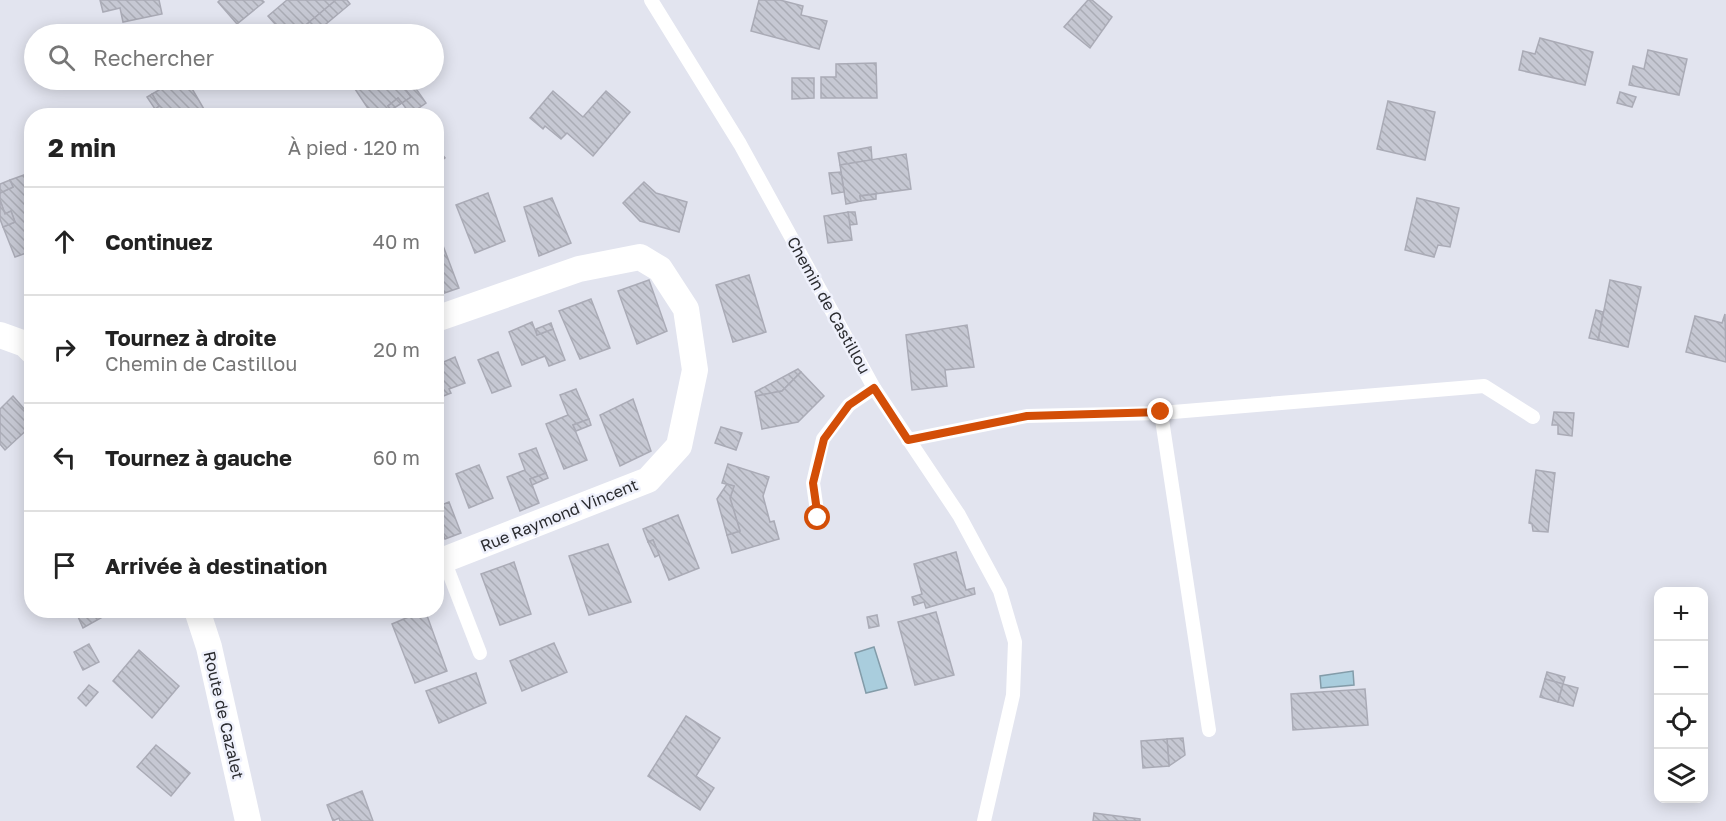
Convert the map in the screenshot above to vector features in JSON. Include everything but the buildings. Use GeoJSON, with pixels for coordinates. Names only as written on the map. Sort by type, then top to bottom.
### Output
{"type":"FeatureCollection","features":[{"type":"Feature","properties":{"kind":"street","name":"Rue Raymond Vincent"},"geometry":{"type":"LineString","coordinates":[[444,316],[579,269],[640,257],[660,269],[686,309],[695,370],[679,446],[648,480],[444,560]]}},
{"type":"Feature","properties":{"kind":"street"},"geometry":{"type":"LineString","coordinates":[[0,335],[24,344]]}},
{"type":"Feature","properties":{"kind":"street","name":"Route de Cazalet"},"geometry":{"type":"LineString","coordinates":[[200,618],[209,647],[248,821]]}},
{"type":"Feature","properties":{"kind":"lane","name":"Chemin de Castillou"},"geometry":{"type":"LineString","coordinates":[[651,0],[740,144],[874,388],[959,514],[1000,591],[1015,642],[1013,695],[984,821]]}},
{"type":"Feature","properties":{"kind":"lane"},"geometry":{"type":"LineString","coordinates":[[908,440],[1027,416],[1161,412],[1485,386],[1533,417]]}},
{"type":"Feature","properties":{"kind":"lane"},"geometry":{"type":"LineString","coordinates":[[818,518],[813,483],[824,439],[849,405],[874,388]]}},
{"type":"Feature","properties":{"kind":"lane"},"geometry":{"type":"LineString","coordinates":[[1161,412],[1209,730]]}},
{"type":"Feature","properties":{"kind":"lane"},"geometry":{"type":"LineString","coordinates":[[444,571],[480,653]]}},
{"type":"Feature","properties":{"kind":"water"},"geometry":{"type":"Polygon","coordinates":[[[874,647],[887,688],[866,693],[855,653],[874,647]]]}},
{"type":"Feature","properties":{"kind":"water"},"geometry":{"type":"Polygon","coordinates":[[[1353,671],[1354,685],[1321,688],[1320,676],[1353,671]]]}},
{"type":"Feature","properties":{"kind":"route"},"geometry":{"type":"LineString","coordinates":[[818,518],[813,483],[824,439],[849,405],[874,388],[908,440],[1027,416],[1161,412]]}}]}
